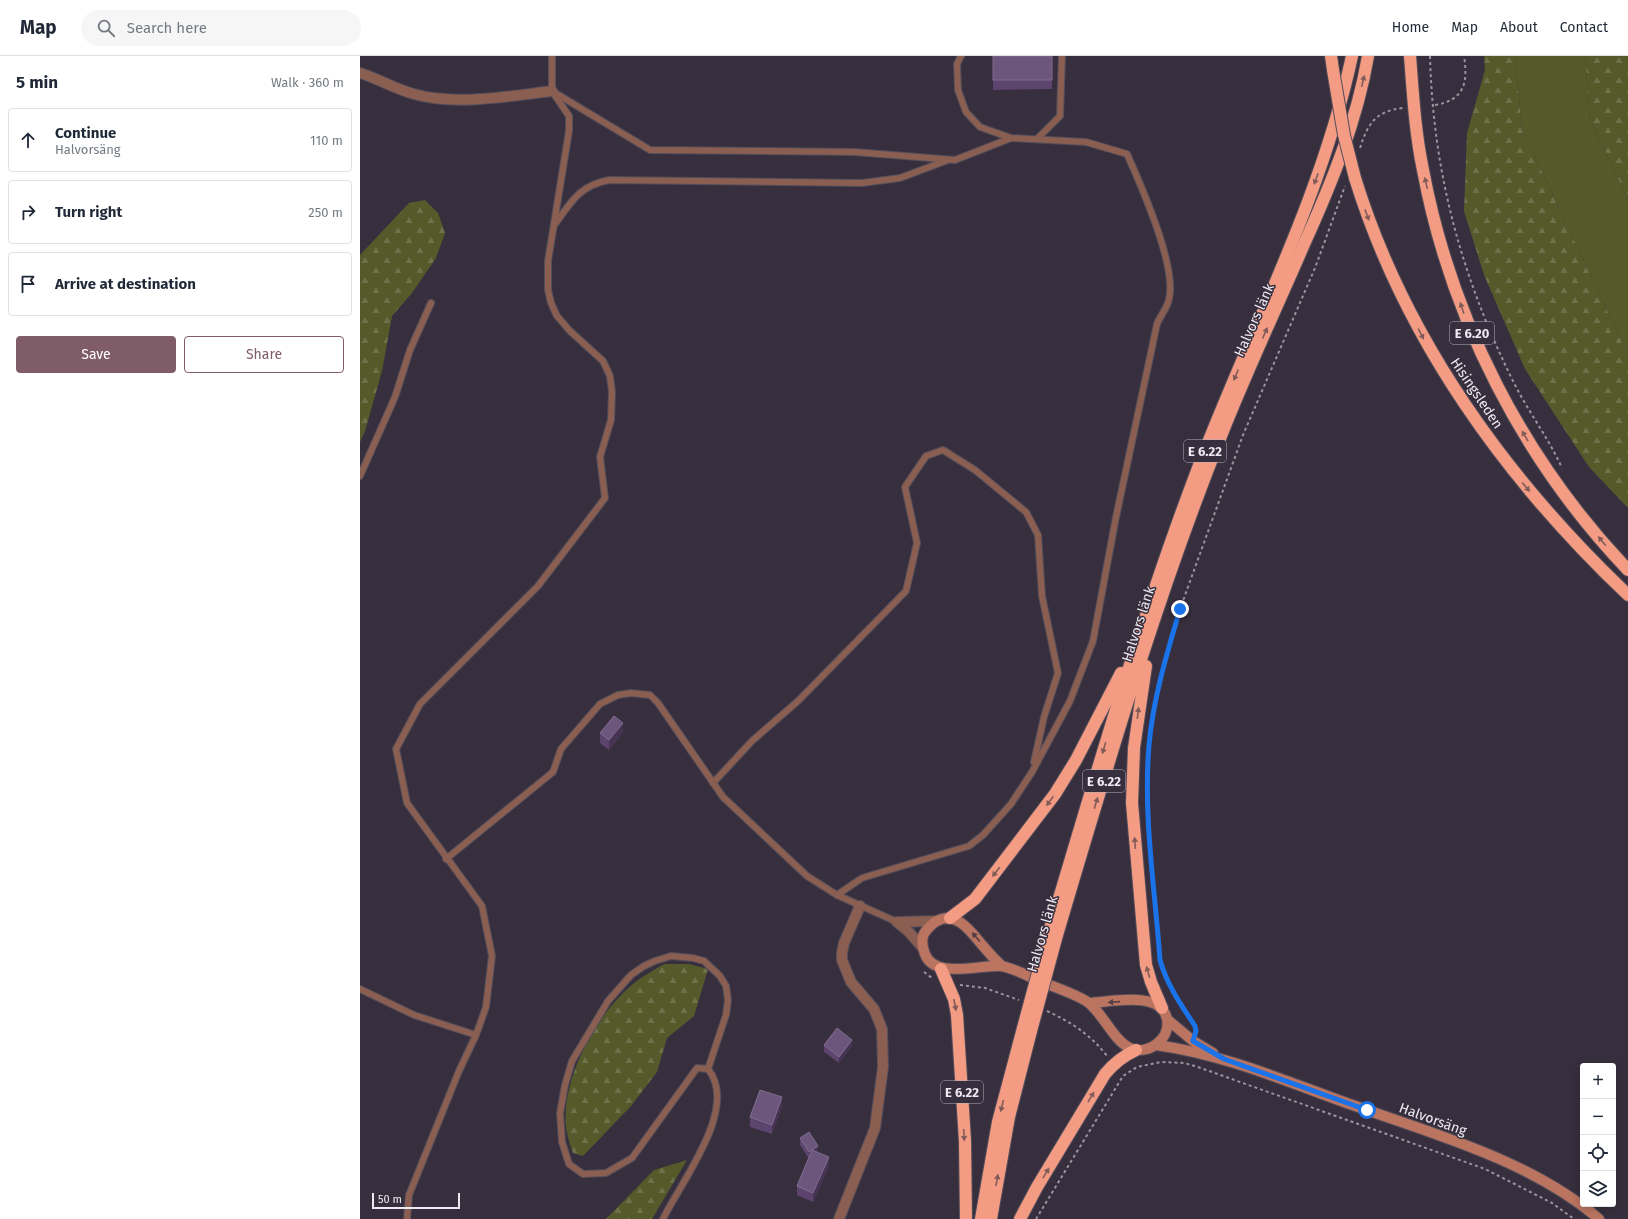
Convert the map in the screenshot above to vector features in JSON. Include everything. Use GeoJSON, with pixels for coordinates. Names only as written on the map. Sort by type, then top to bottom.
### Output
{"type":"FeatureCollection","features":[{"type":"Feature","properties":{"kind":"highway","name":"Hisingsleden"},"geometry":{"type":"LineString","coordinates":[[1331,56],[1351,179],[1392,278],[1425,341],[1467,409],[1516,475],[1564,532],[1628,595]]}},
{"type":"Feature","properties":{"kind":"highway","name":"Halvors länk"},"geometry":{"type":"LineString","coordinates":[[981,1219],[989,1166],[998,1122],[1027,1029],[1136,644],[1192,484],[1284,262],[1322,164],[1338,113],[1352,56]]}},
{"type":"Feature","properties":{"kind":"highway","name":"Halvors länk"},"geometry":{"type":"LineString","coordinates":[[1053,933],[1152,627],[1201,485],[1231,411],[1341,157],[1357,106],[1368,56]]}},
{"type":"Feature","properties":{"kind":"highway","name":"Hisingsleden"},"geometry":{"type":"LineString","coordinates":[[1410,56],[1412,94],[1423,170],[1447,265],[1466,320],[1504,398],[1536,455],[1577,511],[1609,550],[1628,570]]}},
{"type":"Feature","properties":{"kind":"highway","name":"E 6.22"},"geometry":{"type":"LineString","coordinates":[[1152,627],[1140,697],[1135,741],[1132,803],[1146,964],[1151,982],[1162,1008]]}},
{"type":"Feature","properties":{"kind":"highway","name":"E 6.22"},"geometry":{"type":"LineString","coordinates":[[950,918],[975,899],[1055,794],[1076,760],[1136,644]]}},
{"type":"Feature","properties":{"kind":"highway","name":"E 6.22"},"geometry":{"type":"LineString","coordinates":[[941,969],[954,999],[960,1039],[966,1219]]}},
{"type":"Feature","properties":{"kind":"highway","name":"Halvors länk"},"geometry":{"type":"LineString","coordinates":[[991,1219],[1009,1117],[1027,1029]]}},
{"type":"Feature","properties":{"kind":"highway"},"geometry":{"type":"LineString","coordinates":[[1020,1219],[1041,1180],[1113,1064],[1124,1055],[1136,1050]]}},
{"type":"Feature","properties":{"kind":"street"},"geometry":{"type":"LineString","coordinates":[[360,73],[415,94],[437,98],[465,99],[552,91]]}},
{"type":"Feature","properties":{"kind":"street"},"geometry":{"type":"LineString","coordinates":[[839,1219],[874,1128],[883,1067],[882,1029],[874,1010],[851,982],[842,960],[844,943],[860,906]]}},
{"type":"Feature","properties":{"kind":"street"},"geometry":{"type":"LineString","coordinates":[[950,918],[967,927],[1002,966]]}},
{"type":"Feature","properties":{"kind":"street","name":"E 6.22"},"geometry":{"type":"LineString","coordinates":[[937,921],[950,918]]}},
{"type":"Feature","properties":{"kind":"street"},"geometry":{"type":"LineString","coordinates":[[897,922],[937,921]]}},
{"type":"Feature","properties":{"kind":"street"},"geometry":{"type":"LineString","coordinates":[[923,948],[926,931],[937,921]]}},
{"type":"Feature","properties":{"kind":"street"},"geometry":{"type":"LineString","coordinates":[[897,922],[908,931],[923,948]]}},
{"type":"Feature","properties":{"kind":"street","name":"E 6.22"},"geometry":{"type":"LineString","coordinates":[[923,948],[931,964],[941,969]]}},
{"type":"Feature","properties":{"kind":"street"},"geometry":{"type":"LineString","coordinates":[[941,969],[1002,966],[1040,981],[1089,1003],[1123,1043],[1129,1048],[1136,1050]]}},
{"type":"Feature","properties":{"kind":"street"},"geometry":{"type":"LineString","coordinates":[[1089,1003],[1149,1000],[1162,1008]]}},
{"type":"Feature","properties":{"kind":"street","name":"Halvorsäng"},"geometry":{"type":"LineString","coordinates":[[1162,1008],[1168,1020],[1191,1046]]}},
{"type":"Feature","properties":{"kind":"street"},"geometry":{"type":"LineString","coordinates":[[1156,1046],[1164,1037],[1168,1020]]}},
{"type":"Feature","properties":{"kind":"street","name":"Halvorsäng"},"geometry":{"type":"LineString","coordinates":[[1136,1050],[1156,1046],[1191,1046],[1491,1155],[1560,1191],[1599,1219]]}},
{"type":"Feature","properties":{"kind":"lane"},"geometry":{"type":"LineString","coordinates":[[407,1219],[409,1195],[486,1007],[492,956],[482,906],[407,803],[396,749],[420,704],[538,586],[605,498],[600,457],[611,420],[612,392],[610,376],[603,360],[570,331],[557,316],[551,303],[548,290],[548,261],[569,131],[569,116],[552,91],[552,56]]}},
{"type":"Feature","properties":{"kind":"lane"},"geometry":{"type":"LineString","coordinates":[[837,895],[862,878],[968,846],[982,835],[1011,804],[1032,772],[1070,701],[1093,640],[1116,517],[1157,324],[1169,299],[1169,269],[1148,204],[1127,154],[1086,142],[1038,138],[1011,138],[980,127],[966,112],[958,90],[957,64],[961,56]]}},
{"type":"Feature","properties":{"kind":"lane"},"geometry":{"type":"LineString","coordinates":[[1038,138],[1060,116],[1062,56]]}},
{"type":"Feature","properties":{"kind":"lane"},"geometry":{"type":"LineString","coordinates":[[552,91],[650,150],[855,152],[955,160],[1011,138]]}},
{"type":"Feature","properties":{"kind":"lane"},"geometry":{"type":"LineString","coordinates":[[554,226],[580,192],[594,183],[609,180],[862,183],[900,178],[950,160]]}},
{"type":"Feature","properties":{"kind":"lane"},"geometry":{"type":"LineString","coordinates":[[360,476],[395,397],[410,350],[431,303]]}},
{"type":"Feature","properties":{"kind":"lane"},"geometry":{"type":"LineString","coordinates":[[713,783],[752,741],[798,701],[906,591],[917,543],[905,487],[926,456],[944,450],[975,470],[1026,512],[1038,534],[1042,596],[1058,673],[1044,717],[1032,772]]}},
{"type":"Feature","properties":{"kind":"lane"},"geometry":{"type":"LineString","coordinates":[[446,858],[553,772],[561,749],[586,718],[600,704],[618,695],[631,692],[650,695],[658,702],[723,797],[807,876],[837,895],[897,922]]}},
{"type":"Feature","properties":{"kind":"lane"},"geometry":{"type":"LineString","coordinates":[[663,1219],[710,1132],[716,1102],[717,1088],[715,1078],[708,1069],[698,1068],[632,1158],[606,1173],[583,1174],[569,1164],[562,1142],[560,1113],[565,1085],[572,1061],[608,1001],[631,975],[644,966],[671,956],[694,958],[704,961],[720,976],[726,986],[728,1000],[726,1015],[708,1069]]}},
{"type":"Feature","properties":{"kind":"lane"},"geometry":{"type":"LineString","coordinates":[[360,989],[414,1015],[476,1034]]}},
{"type":"Feature","properties":{"kind":"path"},"geometry":{"type":"LineString","coordinates":[[1430,56],[1434,127],[1446,192],[1462,255],[1474,290],[1513,380],[1556,454],[1565,474]]}},
{"type":"Feature","properties":{"kind":"path"},"geometry":{"type":"LineString","coordinates":[[1436,105],[1450,101],[1458,95],[1465,84],[1467,75],[1464,56]]}},
{"type":"Feature","properties":{"kind":"path"},"geometry":{"type":"LineString","coordinates":[[1359,149],[1366,131],[1372,121],[1384,112],[1406,108]]}},
{"type":"Feature","properties":{"kind":"path"},"geometry":{"type":"LineString","coordinates":[[1184,1063],[1196,1031],[1195,1026],[1173,994],[1164,976],[1160,960],[1148,806],[1149,744],[1155,708],[1180,609],[1243,435],[1315,268],[1351,179]]}},
{"type":"Feature","properties":{"kind":"path"},"geometry":{"type":"LineString","coordinates":[[922,970],[934,980]]}},
{"type":"Feature","properties":{"kind":"path"},"geometry":{"type":"LineString","coordinates":[[949,986],[966,984],[977,986],[1022,1001]]}},
{"type":"Feature","properties":{"kind":"path"},"geometry":{"type":"LineString","coordinates":[[1042,1009],[1079,1028],[1091,1038],[1113,1064]]}},
{"type":"Feature","properties":{"kind":"path"},"geometry":{"type":"LineString","coordinates":[[1036,1219],[1113,1089],[1123,1076],[1137,1067],[1148,1064],[1170,1062],[1184,1063],[1250,1085],[1485,1169],[1545,1199],[1574,1219]]}},
{"type":"Feature","properties":{"kind":"green space"},"geometry":{"type":"Polygon","coordinates":[[[1484,56],[1515,56],[1522,129],[1628,355],[1628,508],[1589,467],[1525,369],[1484,275],[1464,211],[1467,133],[1485,70],[1484,56]]]}},
{"type":"Feature","properties":{"kind":"green space"},"geometry":{"type":"Polygon","coordinates":[[[1515,56],[1585,56],[1590,119],[1628,200],[1628,355],[1522,129],[1515,56]]]}},
{"type":"Feature","properties":{"kind":"green space"},"geometry":{"type":"Polygon","coordinates":[[[1585,56],[1628,56],[1628,200],[1590,119],[1585,56]]]}},
{"type":"Feature","properties":{"kind":"green space"},"geometry":{"type":"Polygon","coordinates":[[[425,200],[438,213],[445,233],[436,258],[412,293],[392,316],[382,371],[365,431],[360,442],[360,255],[409,203],[425,200]]]}},
{"type":"Feature","properties":{"kind":"green space"},"geometry":{"type":"Polygon","coordinates":[[[664,964],[689,964],[708,969],[694,1016],[667,1038],[657,1072],[631,1106],[583,1156],[573,1153],[566,1130],[566,1108],[576,1066],[597,1026],[610,1008],[641,978],[664,964]]]}},
{"type":"Feature","properties":{"kind":"green space"},"geometry":{"type":"Polygon","coordinates":[[[687,1160],[652,1219],[606,1219],[654,1170],[687,1160]]]}},
{"type":"Feature","properties":{"kind":"building"},"geometry":{"type":"Polygon","coordinates":[[[993,56],[1052,56],[1052,80],[993,80],[993,56]]]}},
{"type":"Feature","properties":{"kind":"building"},"geometry":{"type":"Polygon","coordinates":[[[614,716],[623,723],[609,740],[600,733],[614,716]]]}},
{"type":"Feature","properties":{"kind":"building"},"geometry":{"type":"Polygon","coordinates":[[[837,1028],[852,1040],[839,1057],[824,1045],[837,1028]]]}},
{"type":"Feature","properties":{"kind":"building"},"geometry":{"type":"Polygon","coordinates":[[[760,1090],[782,1097],[772,1125],[750,1117],[760,1090]]]}},
{"type":"Feature","properties":{"kind":"building"},"geometry":{"type":"Polygon","coordinates":[[[809,1132],[818,1146],[809,1152],[800,1138],[809,1132]]]}},
{"type":"Feature","properties":{"kind":"building"},"geometry":{"type":"Polygon","coordinates":[[[812,1150],[829,1157],[813,1193],[797,1186],[812,1150]]]}},
{"type":"Feature","properties":{"kind":"route"},"geometry":{"type":"LineString","coordinates":[[1180,609],[1168,651],[1155,708],[1149,744],[1148,806],[1150,842],[1160,960],[1164,976],[1173,994],[1195,1026],[1196,1031],[1193,1041],[1224,1059],[1367,1110]]}}]}
